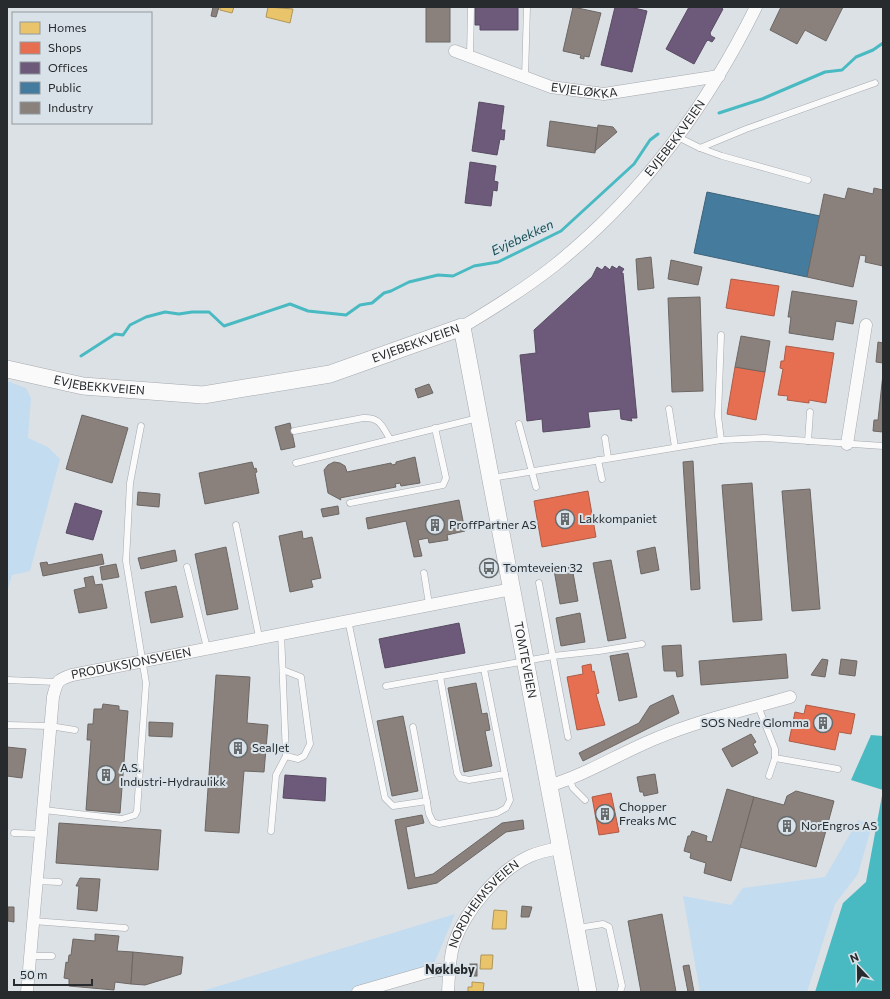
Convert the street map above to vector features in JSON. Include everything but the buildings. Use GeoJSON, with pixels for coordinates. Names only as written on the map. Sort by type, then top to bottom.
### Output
{"type":"FeatureCollection","features":[{"type":"Feature","properties":{"kind":"street","name":"EVJEBEKKVEIEN"},"geometry":{"type":"LineString","coordinates":[[7,370],[83,386],[203,395],[330,374],[462,327],[528,285],[582,242],[630,195],[678,137],[719,76],[756,7]]}},
{"type":"Feature","properties":{"kind":"street","name":"EVJELØKKA"},"geometry":{"type":"LineString","coordinates":[[455,51],[551,87],[604,94],[719,76]]}},
{"type":"Feature","properties":{"kind":"street"},"geometry":{"type":"LineString","coordinates":[[847,444],[866,325]]}},
{"type":"Feature","properties":{"kind":"street","name":"TOMTEVEIEN"},"geometry":{"type":"LineString","coordinates":[[462,327],[588,992]]}},
{"type":"Feature","properties":{"kind":"street","name":"PRODUKSJONSVEIEN"},"geometry":{"type":"LineString","coordinates":[[27,992],[44,810],[50,726],[56,682],[62,678],[72,675],[259,637],[512,589]]}},
{"type":"Feature","properties":{"kind":"street"},"geometry":{"type":"LineString","coordinates":[[548,786],[569,779],[679,729],[712,718],[790,697]]}},
{"type":"Feature","properties":{"kind":"street","name":"NORDHEIMSVEIEN"},"geometry":{"type":"LineString","coordinates":[[448,992],[449,969],[454,943],[460,929],[487,890],[504,874],[529,856],[560,848]]}},
{"type":"Feature","properties":{"kind":"street"},"geometry":{"type":"LineString","coordinates":[[359,992],[431,971],[449,969]]}},
{"type":"Feature","properties":{"kind":"lane"},"geometry":{"type":"LineString","coordinates":[[470,56],[472,7]]}},
{"type":"Feature","properties":{"kind":"lane"},"geometry":{"type":"LineString","coordinates":[[525,77],[527,7]]}},
{"type":"Feature","properties":{"kind":"lane"},"geometry":{"type":"LineString","coordinates":[[700,148],[746,129],[874,83]]}},
{"type":"Feature","properties":{"kind":"lane"},"geometry":{"type":"LineString","coordinates":[[678,137],[700,148],[722,156],[808,180]]}},
{"type":"Feature","properties":{"kind":"lane"},"geometry":{"type":"LineString","coordinates":[[721,336],[718,416],[721,440]]}},
{"type":"Feature","properties":{"kind":"lane"},"geometry":{"type":"LineString","coordinates":[[669,410],[675,447]]}},
{"type":"Feature","properties":{"kind":"lane"},"geometry":{"type":"LineString","coordinates":[[808,441],[810,412]]}},
{"type":"Feature","properties":{"kind":"lane"},"geometry":{"type":"LineString","coordinates":[[294,431],[373,417],[379,422],[390,439]]}},
{"type":"Feature","properties":{"kind":"lane"},"geometry":{"type":"LineString","coordinates":[[296,463],[480,417]]}},
{"type":"Feature","properties":{"kind":"lane"},"geometry":{"type":"LineString","coordinates":[[519,424],[536,488]]}},
{"type":"Feature","properties":{"kind":"lane"},"geometry":{"type":"LineString","coordinates":[[44,810],[122,820],[135,815],[137,811],[146,683],[144,661],[126,561],[130,483],[141,426]]}},
{"type":"Feature","properties":{"kind":"lane"},"geometry":{"type":"LineString","coordinates":[[350,503],[443,485],[446,478],[435,428]]}},
{"type":"Feature","properties":{"kind":"lane"},"geometry":{"type":"LineString","coordinates":[[605,438],[608,458]]}},
{"type":"Feature","properties":{"kind":"lane"},"geometry":{"type":"LineString","coordinates":[[491,478],[721,440],[764,438],[883,446]]}},
{"type":"Feature","properties":{"kind":"lane"},"geometry":{"type":"LineString","coordinates":[[598,460],[602,479]]}},
{"type":"Feature","properties":{"kind":"lane"},"geometry":{"type":"LineString","coordinates":[[236,524],[259,637]]}},
{"type":"Feature","properties":{"kind":"lane"},"geometry":{"type":"LineString","coordinates":[[187,567],[207,648]]}},
{"type":"Feature","properties":{"kind":"lane"},"geometry":{"type":"LineString","coordinates":[[424,573],[430,604]]}},
{"type":"Feature","properties":{"kind":"lane"},"geometry":{"type":"LineString","coordinates":[[539,583],[568,737]]}},
{"type":"Feature","properties":{"kind":"lane"},"geometry":{"type":"LineString","coordinates":[[348,620],[385,798],[393,806],[427,801]]}},
{"type":"Feature","properties":{"kind":"lane"},"geometry":{"type":"LineString","coordinates":[[271,831],[276,775],[286,756],[281,633]]}},
{"type":"Feature","properties":{"kind":"lane"},"geometry":{"type":"LineString","coordinates":[[386,686],[553,656],[642,644]]}},
{"type":"Feature","properties":{"kind":"lane"},"geometry":{"type":"LineString","coordinates":[[413,727],[427,801],[431,819],[434,822],[438,824],[497,813],[506,808],[510,800],[484,669]]}},
{"type":"Feature","properties":{"kind":"lane"},"geometry":{"type":"LineString","coordinates":[[283,670],[301,677],[310,744],[304,756],[298,759],[286,756]]}},
{"type":"Feature","properties":{"kind":"lane"},"geometry":{"type":"LineString","coordinates":[[440,676],[457,773],[460,778],[469,780],[505,774]]}},
{"type":"Feature","properties":{"kind":"lane"},"geometry":{"type":"LineString","coordinates":[[7,680],[56,682]]}},
{"type":"Feature","properties":{"kind":"lane"},"geometry":{"type":"LineString","coordinates":[[758,706],[773,741],[775,758],[769,776]]}},
{"type":"Feature","properties":{"kind":"lane"},"geometry":{"type":"LineString","coordinates":[[7,725],[50,726],[75,730]]}},
{"type":"Feature","properties":{"kind":"lane"},"geometry":{"type":"LineString","coordinates":[[775,758],[838,769]]}},
{"type":"Feature","properties":{"kind":"lane"},"geometry":{"type":"LineString","coordinates":[[569,779],[573,788],[585,800]]}},
{"type":"Feature","properties":{"kind":"lane"},"geometry":{"type":"LineString","coordinates":[[14,833],[41,834]]}},
{"type":"Feature","properties":{"kind":"lane"},"geometry":{"type":"LineString","coordinates":[[37,881],[59,882]]}},
{"type":"Feature","properties":{"kind":"lane"},"geometry":{"type":"LineString","coordinates":[[33,921],[125,928]]}},
{"type":"Feature","properties":{"kind":"lane"},"geometry":{"type":"LineString","coordinates":[[576,929],[603,924],[608,927],[622,986],[620,992]]}},
{"type":"Feature","properties":{"kind":"lane"},"geometry":{"type":"LineString","coordinates":[[30,956],[52,956]]}},
{"type":"Feature","properties":{"kind":"shaded area"},"geometry":{"type":"Polygon","coordinates":[[[7,381],[26,388],[31,398],[28,438],[48,447],[60,459],[30,571],[12,575],[7,592],[7,381]]]}},
{"type":"Feature","properties":{"kind":"shaded area"},"geometry":{"type":"Polygon","coordinates":[[[858,820],[872,825],[858,874],[835,904],[807,992],[700,992],[683,896],[731,905],[743,888],[825,877],[858,820]]]}},
{"type":"Feature","properties":{"kind":"shaded area"},"geometry":{"type":"Polygon","coordinates":[[[455,914],[431,971],[358,992],[199,992],[455,914]]]}},
{"type":"Feature","properties":{"kind":"water"},"geometry":{"type":"Polygon","coordinates":[[[871,735],[883,736],[883,790],[851,780],[871,735]]]}},
{"type":"Feature","properties":{"kind":"water"},"geometry":{"type":"Polygon","coordinates":[[[883,790],[883,992],[815,992],[843,903],[866,882],[883,790]]]}},
{"type":"Feature","properties":{"kind":"waterway","name":"Evjebekken"},"geometry":{"type":"LineString","coordinates":[[719,113],[762,99],[825,72],[842,70],[856,57],[873,50],[883,43]]}},
{"type":"Feature","properties":{"kind":"waterway","name":"Evjebekken"},"geometry":{"type":"LineString","coordinates":[[81,356],[115,334],[123,335],[130,325],[146,317],[165,312],[179,314],[209,312],[224,326],[290,304],[308,311],[346,315],[360,305],[372,303],[384,293],[409,282],[438,275],[453,276],[474,266],[498,262],[561,231],[634,164],[650,140],[658,134]]}},
{"type":"Feature","properties":{"kind":"place","name":"Lakkompaniet"},"geometry":{"type":"Point","coordinates":[565,519]}},
{"type":"Feature","properties":{"kind":"place","name":"ProffPartner AS"},"geometry":{"type":"Point","coordinates":[435,525]}},
{"type":"Feature","properties":{"kind":"place","name":"Tomteveien 32"},"geometry":{"type":"Point","coordinates":[489,568]}},
{"type":"Feature","properties":{"kind":"place","name":"SOS Nedre Glomma"},"geometry":{"type":"Point","coordinates":[823,723]}},
{"type":"Feature","properties":{"kind":"place","name":"SealJet"},"geometry":{"type":"Point","coordinates":[238,748]}},
{"type":"Feature","properties":{"kind":"place","name":"A.S. Industri-Hydraulikk"},"geometry":{"type":"Point","coordinates":[106,775]}},
{"type":"Feature","properties":{"kind":"place","name":"Chopper Freaks MC"},"geometry":{"type":"Point","coordinates":[605,814]}},
{"type":"Feature","properties":{"kind":"place","name":"NorEngros AS"},"geometry":{"type":"Point","coordinates":[787,826]}},
{"type":"Feature","properties":{"kind":"district","name":"Nøkleby"},"geometry":{"type":"Point","coordinates":[450,969]}}]}
